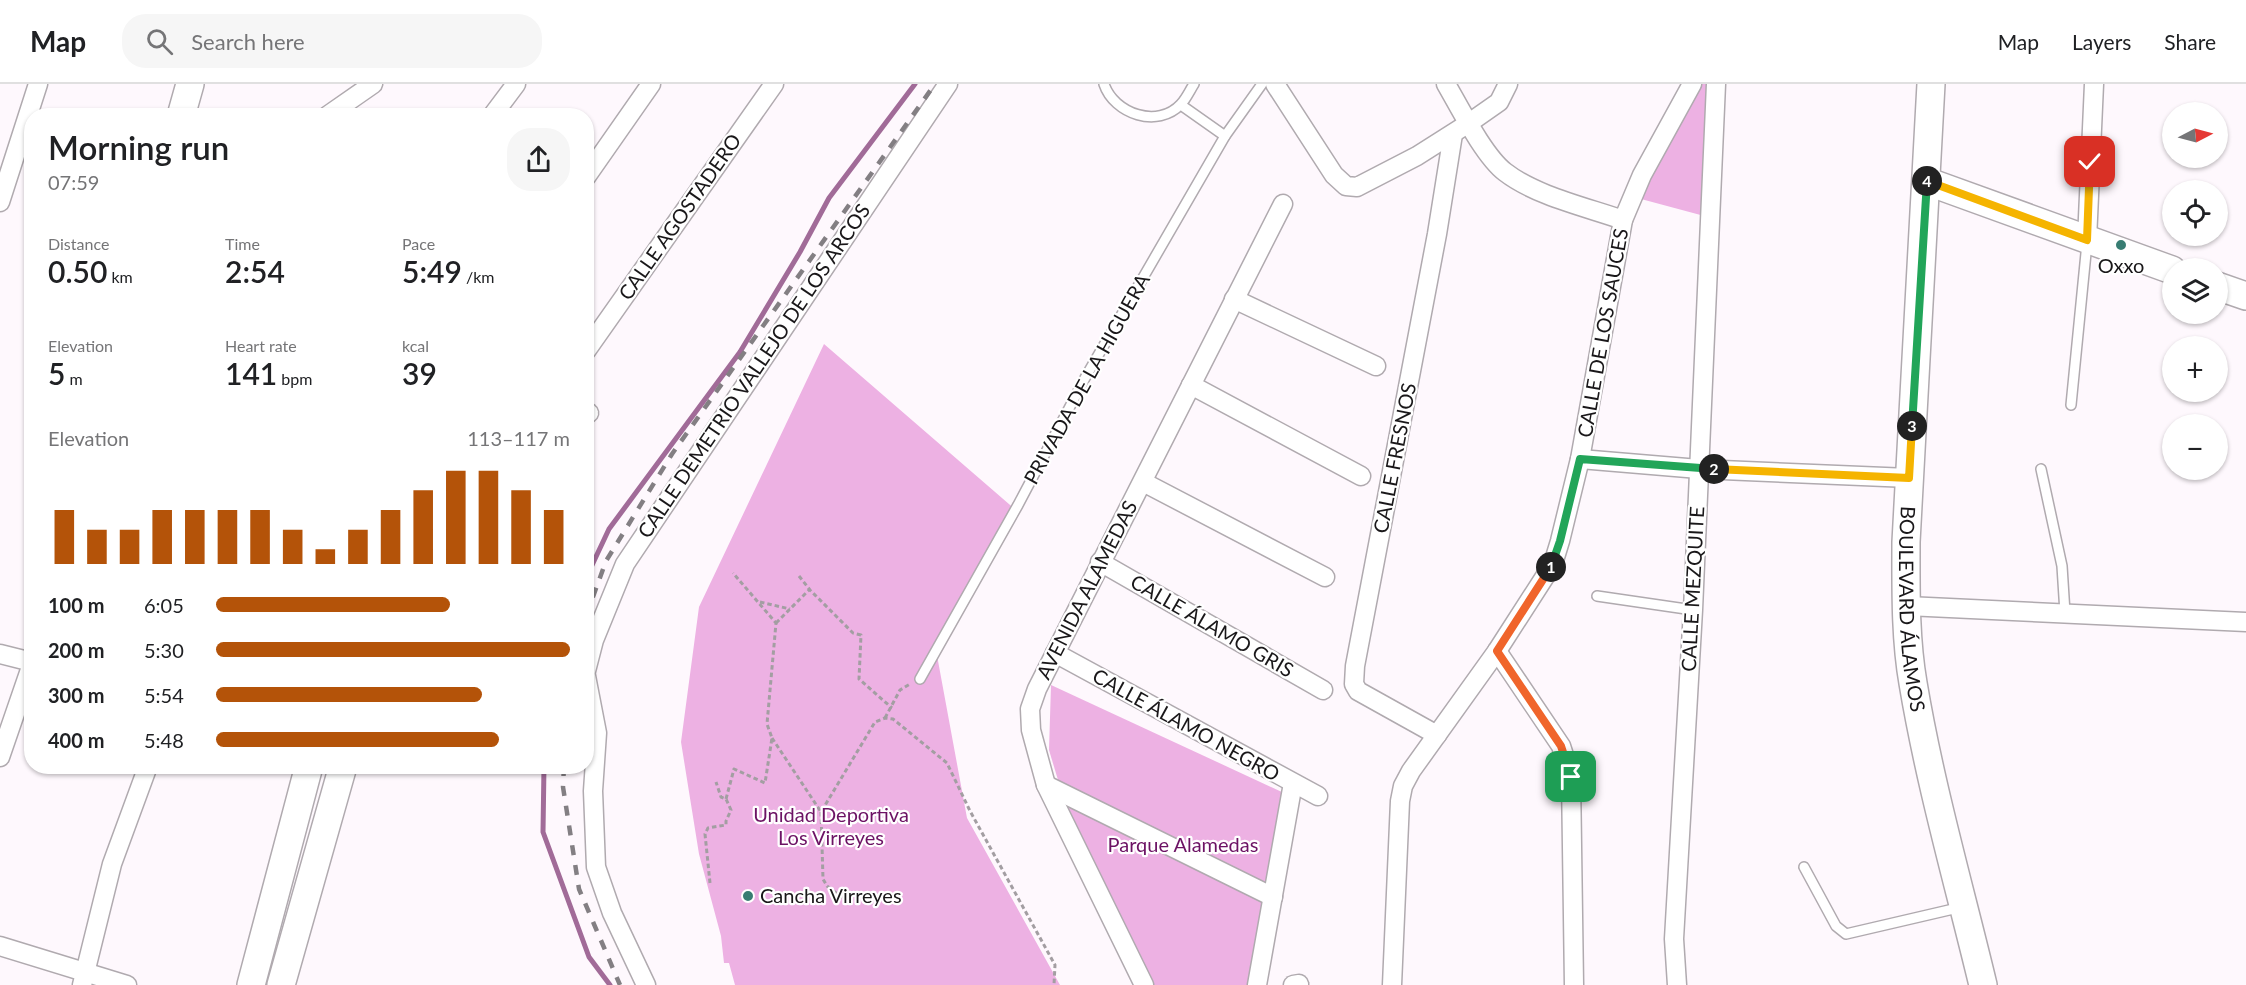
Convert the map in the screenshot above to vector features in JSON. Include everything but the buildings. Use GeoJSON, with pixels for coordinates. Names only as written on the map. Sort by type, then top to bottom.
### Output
{"type":"FeatureCollection","features":[{"type":"Feature","properties":{"kind":"main road"},"geometry":{"type":"LineString","coordinates":[[183,108],[190,84]]}},
{"type":"Feature","properties":{"kind":"main road","name":"BOULEVARD ÁLAMOS"},"geometry":{"type":"LineString","coordinates":[[1931,84],[1906,542],[1907,606],[1912,681],[1926,752],[1983,985]]}},
{"type":"Feature","properties":{"kind":"main road"},"geometry":{"type":"LineString","coordinates":[[1926,181],[2162,266]]}},
{"type":"Feature","properties":{"kind":"main road"},"geometry":{"type":"LineString","coordinates":[[2228,290],[2246,296]]}},
{"type":"Feature","properties":{"kind":"main road"},"geometry":{"type":"LineString","coordinates":[[251,985],[307,774]]}},
{"type":"Feature","properties":{"kind":"main road"},"geometry":{"type":"LineString","coordinates":[[281,985],[341,774]]}},
{"type":"Feature","properties":{"kind":"street"},"geometry":{"type":"LineString","coordinates":[[30,108],[38,84]]}},
{"type":"Feature","properties":{"kind":"street"},"geometry":{"type":"LineString","coordinates":[[338,108],[373,84]]}},
{"type":"Feature","properties":{"kind":"street"},"geometry":{"type":"LineString","coordinates":[[498,108],[516,84]]}},
{"type":"Feature","properties":{"kind":"street"},"geometry":{"type":"LineString","coordinates":[[594,166],[651,84]]}},
{"type":"Feature","properties":{"kind":"street","name":"CALLE AGOSTADERO"},"geometry":{"type":"LineString","coordinates":[[594,340],[774,84]]}},
{"type":"Feature","properties":{"kind":"street","name":"CALLE DEMETRIO VALLEJO DE LOS ARCOS"},"geometry":{"type":"LineString","coordinates":[[594,640],[625,564],[948,84]]}},
{"type":"Feature","properties":{"kind":"street"},"geometry":{"type":"LineString","coordinates":[[1275,84],[1334,175],[1346,186],[1357,187],[1453,134],[1499,102],[1508,84]]}},
{"type":"Feature","properties":{"kind":"street"},"geometry":{"type":"LineString","coordinates":[[1446,84],[1496,163],[1510,176],[1533,189],[1623,220]]}},
{"type":"Feature","properties":{"kind":"street","name":"CALLE DE LOS SAUCES"},"geometry":{"type":"LineString","coordinates":[[1392,985],[1400,801],[1403,786],[1411,771],[1497,651],[1553,564],[1580,459],[1623,220],[1642,175],[1692,84]]}},
{"type":"Feature","properties":{"kind":"street","name":"CALLE MEZQUITE"},"geometry":{"type":"LineString","coordinates":[[1677,985],[1674,939],[1693,610],[1716,84]]}},
{"type":"Feature","properties":{"kind":"street"},"geometry":{"type":"LineString","coordinates":[[2087,240],[2094,84]]}},
{"type":"Feature","properties":{"kind":"street"},"geometry":{"type":"LineString","coordinates":[[0,202],[24,127]]}},
{"type":"Feature","properties":{"kind":"street","name":"CALLE FRESNOS"},"geometry":{"type":"LineString","coordinates":[[1437,735],[1358,691],[1354,684],[1435,246],[1453,134]]}},
{"type":"Feature","properties":{"kind":"street","name":"AVENIDA ALAMEDAS"},"geometry":{"type":"LineString","coordinates":[[1144,985],[1046,785],[1036,755],[1030,709],[1037,689],[1100,562],[1143,482],[1283,204]]}},
{"type":"Feature","properties":{"kind":"street"},"geometry":{"type":"LineString","coordinates":[[1234,299],[1376,366]]}},
{"type":"Feature","properties":{"kind":"street"},"geometry":{"type":"LineString","coordinates":[[1191,385],[1361,476]]}},
{"type":"Feature","properties":{"kind":"street"},"geometry":{"type":"LineString","coordinates":[[1580,459],[1699,469],[1909,478]]}},
{"type":"Feature","properties":{"kind":"street"},"geometry":{"type":"LineString","coordinates":[[1143,482],[1325,577]]}},
{"type":"Feature","properties":{"kind":"street","name":"CALLE ÁLAMO GRIS"},"geometry":{"type":"LineString","coordinates":[[1100,562],[1323,690]]}},
{"type":"Feature","properties":{"kind":"street"},"geometry":{"type":"LineString","coordinates":[[1907,606],[2246,622]]}},
{"type":"Feature","properties":{"kind":"street"},"geometry":{"type":"LineString","coordinates":[[1497,651],[1561,746],[1571,777],[1574,985]]}},
{"type":"Feature","properties":{"kind":"street","name":"CALLE ÁLAMO NEGRO"},"geometry":{"type":"LineString","coordinates":[[1055,653],[1318,796]]}},
{"type":"Feature","properties":{"kind":"street"},"geometry":{"type":"LineString","coordinates":[[0,654],[24,661]]}},
{"type":"Feature","properties":{"kind":"street"},"geometry":{"type":"LineString","coordinates":[[0,757],[24,686]]}},
{"type":"Feature","properties":{"kind":"street"},"geometry":{"type":"LineString","coordinates":[[594,717],[597,733],[593,791],[596,867],[612,913],[646,985]]}},
{"type":"Feature","properties":{"kind":"street"},"geometry":{"type":"LineString","coordinates":[[84,978],[112,864],[145,774]]}},
{"type":"Feature","properties":{"kind":"street"},"geometry":{"type":"LineString","coordinates":[[1257,985],[1293,783]]}},
{"type":"Feature","properties":{"kind":"street"},"geometry":{"type":"LineString","coordinates":[[1046,785],[1273,897]]}},
{"type":"Feature","properties":{"kind":"street"},"geometry":{"type":"LineString","coordinates":[[0,946],[84,978],[127,985]]}},
{"type":"Feature","properties":{"kind":"lane"},"geometry":{"type":"LineString","coordinates":[[1104,84],[1110,98],[1128,112],[1153,116],[1168,112],[1180,105],[1194,84]]}},
{"type":"Feature","properties":{"kind":"lane","name":"PRIVADA DE LA HIGUERA"},"geometry":{"type":"LineString","coordinates":[[920,679],[1018,505],[1085,378],[1225,136],[1262,84]]}},
{"type":"Feature","properties":{"kind":"lane"},"geometry":{"type":"LineString","coordinates":[[1180,105],[1225,136]]}},
{"type":"Feature","properties":{"kind":"lane"},"geometry":{"type":"LineString","coordinates":[[2071,405],[2087,240]]}},
{"type":"Feature","properties":{"kind":"lane"},"geometry":{"type":"LineString","coordinates":[[2041,469],[2063,573],[2066,614]]}},
{"type":"Feature","properties":{"kind":"lane"},"geometry":{"type":"LineString","coordinates":[[1597,597],[1693,610]]}},
{"type":"Feature","properties":{"kind":"lane"},"geometry":{"type":"LineString","coordinates":[[1804,867],[1836,926],[1846,934],[1964,907]]}},
{"type":"Feature","properties":{"kind":"path"},"geometry":{"type":"LineString","coordinates":[[733,573],[776,623]]}},
{"type":"Feature","properties":{"kind":"path"},"geometry":{"type":"LineString","coordinates":[[799,576],[810,590],[854,633],[861,635],[859,680],[892,708]]}},
{"type":"Feature","properties":{"kind":"path"},"geometry":{"type":"LineString","coordinates":[[810,590],[776,623],[767,724],[772,738],[821,812],[823,879],[827,886],[849,903]]}},
{"type":"Feature","properties":{"kind":"path"},"geometry":{"type":"LineString","coordinates":[[759,602],[790,609]]}},
{"type":"Feature","properties":{"kind":"path"},"geometry":{"type":"LineString","coordinates":[[885,718],[900,690],[920,679]]}},
{"type":"Feature","properties":{"kind":"path"},"geometry":{"type":"LineString","coordinates":[[821,812],[875,722],[885,718],[893,719],[947,763],[970,811],[1055,965],[1054,985]]}},
{"type":"Feature","properties":{"kind":"path"},"geometry":{"type":"LineString","coordinates":[[710,883],[705,834],[708,828],[726,825],[730,810],[726,799],[734,769],[765,783],[772,738]]}},
{"type":"Feature","properties":{"kind":"path"},"geometry":{"type":"LineString","coordinates":[[716,782],[721,797],[726,799]]}},
{"type":"Feature","properties":{"kind":"green space"},"geometry":{"type":"Polygon","coordinates":[[[1696,84],[1713,84],[1708,217],[1641,199],[1696,84]]]}},
{"type":"Feature","properties":{"kind":"green space","name":"Unidad Deportiva Los Virreyes"},"geometry":{"type":"Polygon","coordinates":[[[824,344],[1017,511],[936,650],[967,818],[1060,985],[735,985],[729,963],[724,963],[721,936],[699,854],[681,742],[699,607],[824,344]]]}},
{"type":"Feature","properties":{"kind":"green space","name":"Parque Alamedas"},"geometry":{"type":"Polygon","coordinates":[[[1051,685],[1284,793],[1248,985],[1153,985],[1067,810],[1049,750],[1051,685]]]}},
{"type":"Feature","properties":{"kind":"waterway"},"geometry":{"type":"LineString","coordinates":[[594,561],[609,529],[740,352],[800,252],[829,198],[915,84]]}},
{"type":"Feature","properties":{"kind":"waterway"},"geometry":{"type":"LineString","coordinates":[[544,774],[543,832],[589,957],[610,985]]}},
{"type":"Feature","properties":{"kind":"railway"},"geometry":{"type":"LineString","coordinates":[[594,594],[606,561],[672,454],[935,84]]}},
{"type":"Feature","properties":{"kind":"railway"},"geometry":{"type":"LineString","coordinates":[[564,774],[563,787],[579,889],[620,985]]}},
{"type":"Feature","properties":{"kind":"place","name":"Oxxo"},"geometry":{"type":"Point","coordinates":[2121,245]}},
{"type":"Feature","properties":{"kind":"place","name":"Cancha Virreyes"},"geometry":{"type":"Point","coordinates":[748,896]}},
{"type":"Feature","properties":{"kind":"route"},"geometry":{"type":"LineString","coordinates":[[1571,777],[1561,746],[1550,727],[1497,651],[1553,564],[1580,459],[1699,469],[1909,478],[1926,181],[2087,240],[2090,162]]}}]}
